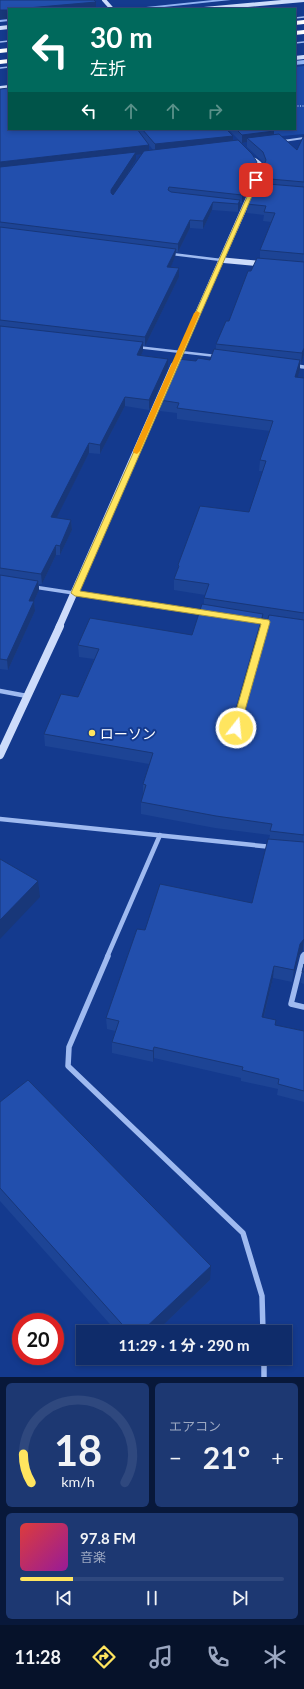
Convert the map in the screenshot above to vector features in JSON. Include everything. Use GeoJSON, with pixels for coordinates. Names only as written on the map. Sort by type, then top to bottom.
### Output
{"type":"FeatureCollection","features":[{"type":"Feature","properties":{"kind":"street"},"geometry":{"type":"LineString","coordinates":[[104,0],[111,8]]}},
{"type":"Feature","properties":{"kind":"street"},"geometry":{"type":"LineString","coordinates":[[215,8],[304,0]]}},
{"type":"Feature","properties":{"kind":"street"},"geometry":{"type":"LineString","coordinates":[[279,141],[304,138]]}},
{"type":"Feature","properties":{"kind":"street"},"geometry":{"type":"LineString","coordinates":[[0,755],[75,593],[261,170],[258,164],[243,150]]}},
{"type":"Feature","properties":{"kind":"street"},"geometry":{"type":"LineString","coordinates":[[252,189],[260,190]]}},
{"type":"Feature","properties":{"kind":"street"},"geometry":{"type":"LineString","coordinates":[[238,205],[245,206]]}},
{"type":"Feature","properties":{"kind":"street"},"geometry":{"type":"LineString","coordinates":[[166,253],[274,265]]}},
{"type":"Feature","properties":{"kind":"street"},"geometry":{"type":"LineString","coordinates":[[133,347],[218,357]]}},
{"type":"Feature","properties":{"kind":"street"},"geometry":{"type":"LineString","coordinates":[[288,365],[304,366]]}},
{"type":"Feature","properties":{"kind":"street"},"geometry":{"type":"LineString","coordinates":[[30,586],[212,614]]}},
{"type":"Feature","properties":{"kind":"street"},"geometry":{"type":"LineString","coordinates":[[258,621],[273,623]]}},
{"type":"Feature","properties":{"kind":"street"},"geometry":{"type":"LineString","coordinates":[[0,691],[28,696]]}},
{"type":"Feature","properties":{"kind":"street"},"geometry":{"type":"LineString","coordinates":[[0,819],[281,848]]}},
{"type":"Feature","properties":{"kind":"street"},"geometry":{"type":"LineString","coordinates":[[160,835],[70,1047],[68,1066],[243,1233],[262,1296],[263,1325]]}},
{"type":"Feature","properties":{"kind":"street"},"geometry":{"type":"LineString","coordinates":[[304,954],[291,1004],[304,1007]]}},
{"type":"Feature","properties":{"kind":"street"},"geometry":{"type":"LineString","coordinates":[[264,1365],[264,1377]]}},
{"type":"Feature","properties":{"kind":"lane"},"geometry":{"type":"LineString","coordinates":[[236,728],[266,622]]}},
{"type":"Feature","properties":{"kind":"shaded area"},"geometry":{"type":"Polygon","coordinates":[[[304,66],[304,134],[260,138],[244,130],[296,130],[296,67],[304,66]]]}},
{"type":"Feature","properties":{"kind":"building"},"geometry":{"type":"Polygon","coordinates":[[[0,0],[94,0],[96,2],[27,8],[8,8],[8,10],[0,10],[0,0]]]}},
{"type":"Feature","properties":{"kind":"building"},"geometry":{"type":"Polygon","coordinates":[[[8,88],[8,130],[138,130],[149,145],[0,162],[0,89],[8,88]]]}},
{"type":"Feature","properties":{"kind":"building"},"geometry":{"type":"Polygon","coordinates":[[[143,130],[227,130],[233,136],[155,144],[143,130]]]}},
{"type":"Feature","properties":{"kind":"building"},"geometry":{"type":"Polygon","coordinates":[[[237,130],[274,131],[242,135],[237,130]]]}},
{"type":"Feature","properties":{"kind":"building"},"geometry":{"type":"Polygon","coordinates":[[[279,134],[297,150],[304,135],[304,182],[259,178],[266,160],[263,152],[247,138],[279,134]]]}},
{"type":"Feature","properties":{"kind":"building"},"geometry":{"type":"Polygon","coordinates":[[[238,140],[252,154],[257,162],[242,195],[169,187],[168,190],[171,192],[240,200],[238,204],[213,202],[203,221],[190,220],[178,244],[0,222],[0,167],[136,152],[111,190],[113,195],[144,151],[238,140]]]}},
{"type":"Feature","properties":{"kind":"building"},"geometry":{"type":"Polygon","coordinates":[[[256,183],[304,187],[304,254],[260,250],[275,213],[264,212],[266,206],[247,204],[256,183]]]}},
{"type":"Feature","properties":{"kind":"building"},"geometry":{"type":"Polygon","coordinates":[[[0,227],[176,249],[167,267],[179,268],[145,337],[0,320],[0,227]]]}},
{"type":"Feature","properties":{"kind":"building"},"geometry":{"type":"Polygon","coordinates":[[[257,258],[304,262],[304,348],[302,353],[216,344],[226,321],[229,321],[248,271],[251,271],[257,258]]]}},
{"type":"Feature","properties":{"kind":"building"},"geometry":{"type":"Polygon","coordinates":[[[0,326],[143,342],[137,355],[168,359],[149,400],[125,397],[100,445],[89,443],[51,517],[71,520],[60,546],[56,545],[41,574],[0,568],[0,326]]]}},
{"type":"Feature","properties":{"kind":"building"},"geometry":{"type":"Polygon","coordinates":[[[214,349],[300,360],[295,377],[304,378],[304,613],[204,598],[209,584],[174,579],[200,506],[249,512],[266,461],[260,460],[273,421],[177,408],[179,403],[160,400],[178,359],[196,361],[198,358],[210,360],[214,349]]]}},
{"type":"Feature","properties":{"kind":"building"},"geometry":{"type":"Polygon","coordinates":[[[0,575],[38,581],[29,601],[34,601],[7,660],[0,659],[0,575]]]}},
{"type":"Feature","properties":{"kind":"building"},"geometry":{"type":"Polygon","coordinates":[[[202,604],[263,614],[234,716],[237,720],[240,717],[269,615],[304,620],[304,835],[270,831],[272,824],[216,816],[141,802],[146,785],[143,784],[153,753],[44,734],[61,694],[78,697],[99,649],[78,645],[90,618],[192,635],[202,604]]]}},
{"type":"Feature","properties":{"kind":"building"},"geometry":{"type":"Polygon","coordinates":[[[268,839],[304,842],[304,939],[300,944],[294,970],[274,966],[262,1017],[276,1020],[275,1025],[304,1031],[304,1091],[278,1084],[279,1079],[242,1070],[243,1067],[154,1047],[153,1051],[112,1042],[119,1021],[106,1018],[137,929],[145,930],[160,884],[252,903],[268,839]]]}},
{"type":"Feature","properties":{"kind":"building"},"geometry":{"type":"Polygon","coordinates":[[[0,859],[38,881],[0,920],[0,859]]]}},
{"type":"Feature","properties":{"kind":"building"},"geometry":{"type":"Polygon","coordinates":[[[28,1080],[211,1266],[148,1325],[123,1325],[0,1188],[0,1102],[28,1080]]]}},
{"type":"Feature","properties":{"kind":"waterway"},"geometry":{"type":"LineString","coordinates":[[140,8],[229,0]]}},
{"type":"Feature","properties":{"kind":"waterway"},"geometry":{"type":"LineString","coordinates":[[0,21],[8,20]]}},
{"type":"Feature","properties":{"kind":"waterway"},"geometry":{"type":"LineString","coordinates":[[296,63],[304,62]]}},
{"type":"Feature","properties":{"kind":"slow traffic"},"geometry":{"type":"LineString","coordinates":[[137,451],[197,313]]}},
{"type":"Feature","properties":{"kind":"place","name":"ローソン"},"geometry":{"type":"Point","coordinates":[92,733]}},
{"type":"Feature","properties":{"kind":"route"},"geometry":{"type":"LineString","coordinates":[[236,728],[266,622],[75,593],[256,180]]}}]}
